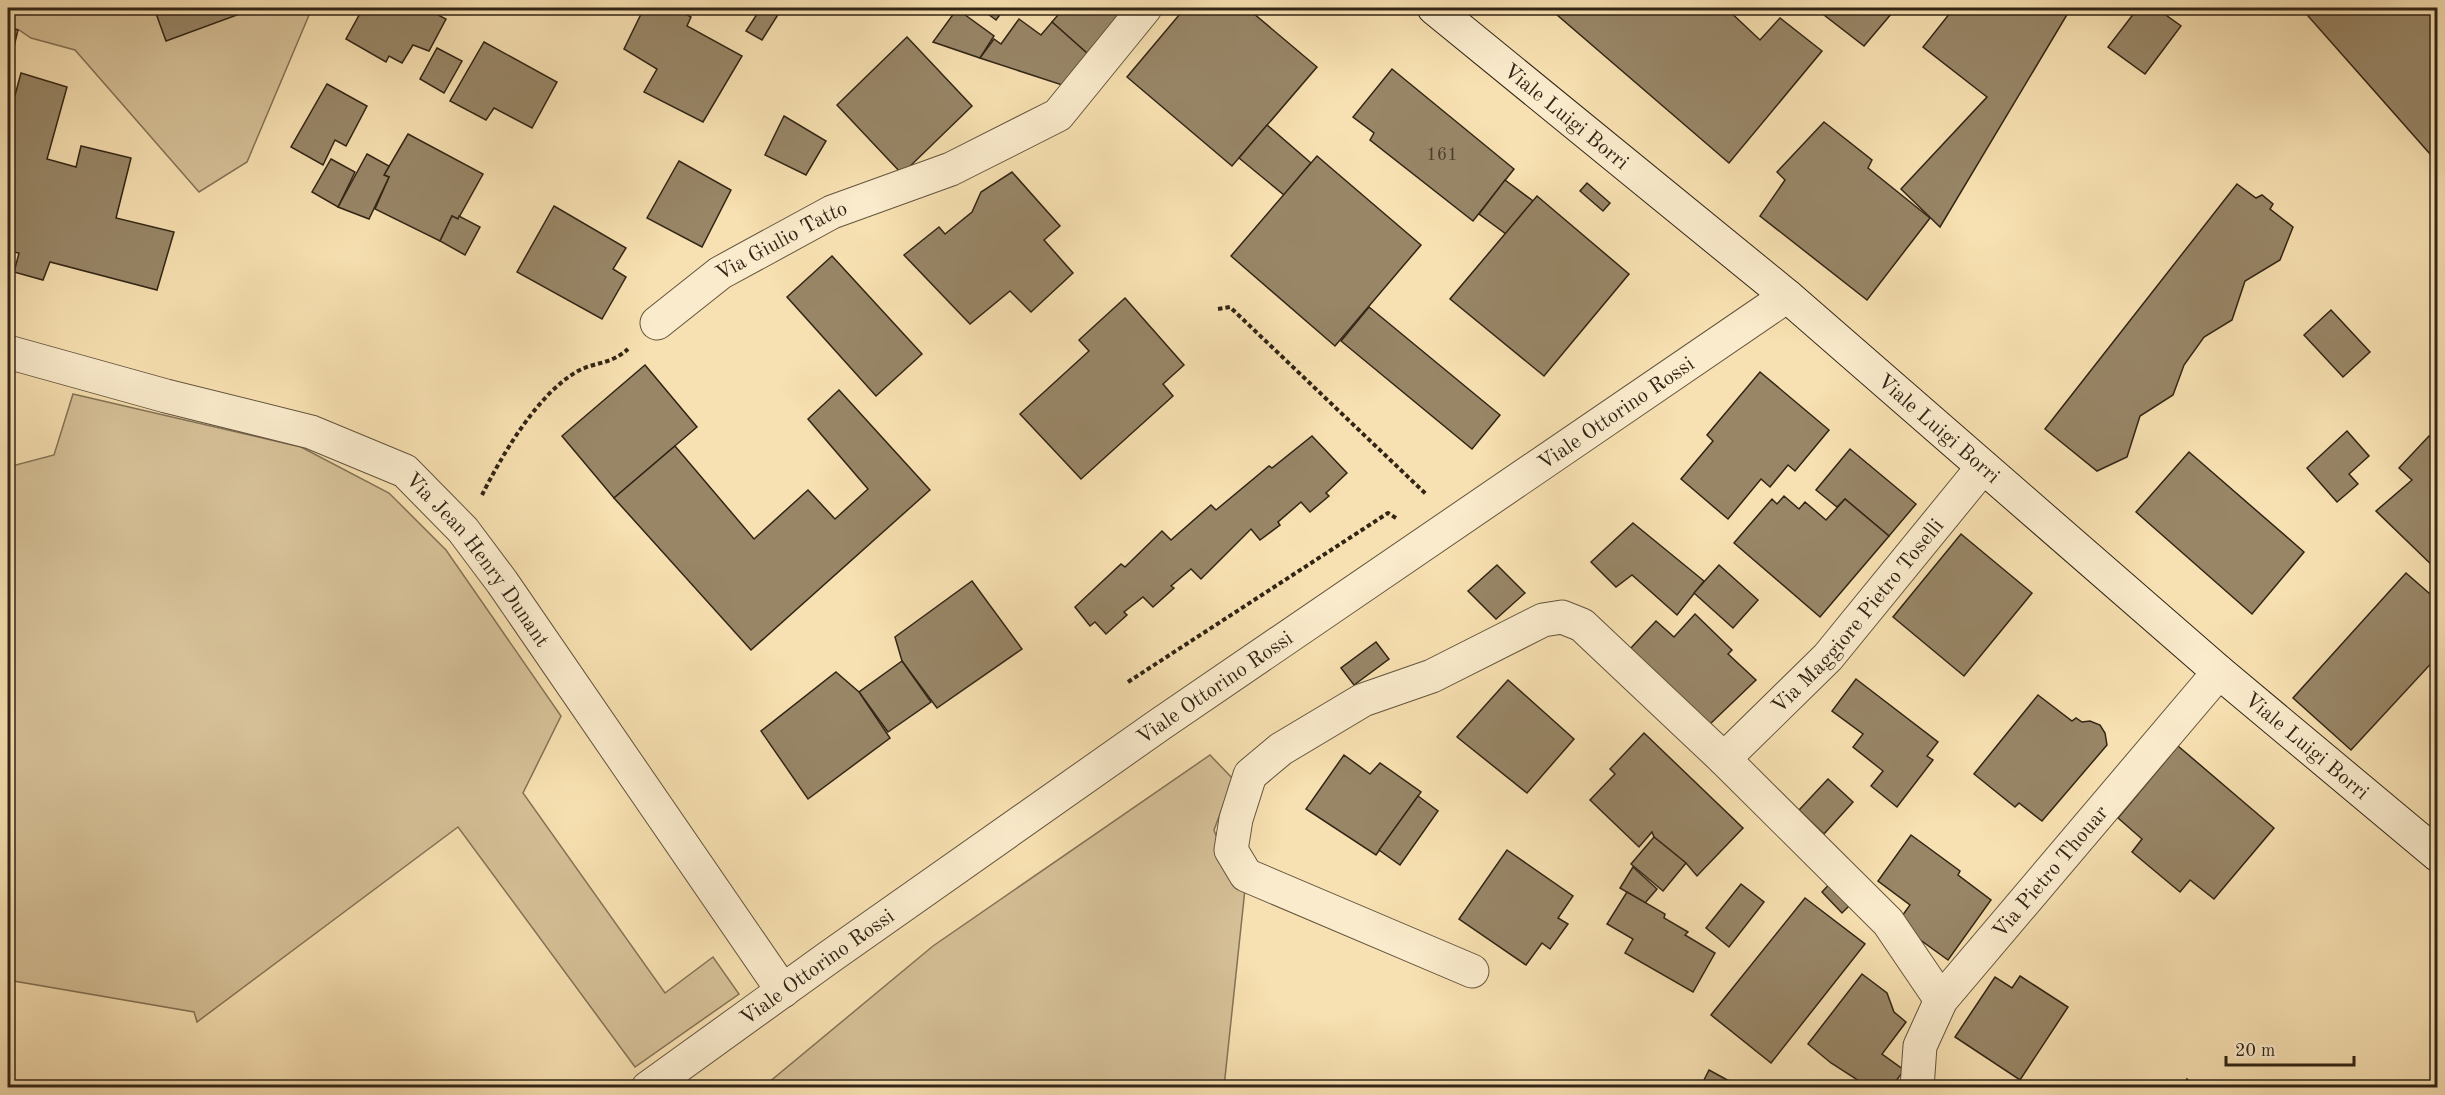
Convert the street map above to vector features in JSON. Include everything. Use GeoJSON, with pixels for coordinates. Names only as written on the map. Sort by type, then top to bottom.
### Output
{"type":"FeatureCollection","features":[{"type":"Feature","properties":{"kind":"street","name":"Via Giulio Tatto"},"geometry":{"type":"LineString","coordinates":[[657,323],[720,273],[832,212],[951,169],[1058,115],[1144,8]]}},
{"type":"Feature","properties":{"kind":"street","name":"Viale Luigi Borri"},"geometry":{"type":"LineString","coordinates":[[1434,8],[1787,296],[2219,672],[2438,855]]}},
{"type":"Feature","properties":{"kind":"street","name":"Viale Ottorino Rossi"},"geometry":{"type":"LineString","coordinates":[[648,1088],[1159,725],[1787,296]]}},
{"type":"Feature","properties":{"kind":"street","name":"Via Jean Henry Dunant"},"geometry":{"type":"LineString","coordinates":[[8,352],[166,396],[311,432],[405,471],[463,530],[502,582],[783,991]]}},
{"type":"Feature","properties":{"kind":"street","name":"Via Maggiore Pietro Toselli"},"geometry":{"type":"LineString","coordinates":[[1724,759],[1828,657],[1983,466]]}},
{"type":"Feature","properties":{"kind":"street"},"geometry":{"type":"LineString","coordinates":[[1472,971],[1246,875],[1231,850],[1236,819],[1250,775],[1281,749],[1364,700],[1432,676],[1543,620],[1562,617],[1582,625],[1724,759],[1888,922],[1941,1000]]}},
{"type":"Feature","properties":{"kind":"street","name":"Via Pietro Thouar"},"geometry":{"type":"LineString","coordinates":[[1917,1088],[1920,1046],[1941,1000],[2219,672]]}},
{"type":"Feature","properties":{"kind":"path"},"geometry":{"type":"LineString","coordinates":[[1218,309],[1230,307],[1433,501]]}},
{"type":"Feature","properties":{"kind":"path"},"geometry":{"type":"LineString","coordinates":[[463,530],[504,453],[552,391],[579,371],[617,359],[657,323]]}},
{"type":"Feature","properties":{"kind":"path"},"geometry":{"type":"LineString","coordinates":[[1128,682],[1388,513],[1396,518]]}},
{"type":"Feature","properties":{"kind":"shaded area"},"geometry":{"type":"Polygon","coordinates":[[[8,8],[312,8],[247,162],[199,192],[75,50],[31,38],[19,30],[8,27],[8,8]]]}},
{"type":"Feature","properties":{"kind":"shaded area"},"geometry":{"type":"Polygon","coordinates":[[[73,394],[301,447],[389,493],[446,550],[561,716],[523,793],[665,993],[713,957],[739,994],[635,1067],[458,827],[197,1022],[194,1012],[8,980],[8,467],[54,455],[73,394]]]}},
{"type":"Feature","properties":{"kind":"shaded area"},"geometry":{"type":"Polygon","coordinates":[[[1210,755],[1233,779],[1214,830],[1233,880],[1245,889],[1224,1087],[762,1088],[933,946],[1210,755]]]}},
{"type":"Feature","properties":{"kind":"building"},"geometry":{"type":"Polygon","coordinates":[[[154,8],[256,8],[166,41],[154,8]]]}},
{"type":"Feature","properties":{"kind":"building"},"geometry":{"type":"Polygon","coordinates":[[[363,8],[425,8],[446,19],[429,51],[413,45],[402,63],[389,56],[386,62],[346,39],[363,8]]]}},
{"type":"Feature","properties":{"kind":"building"},"geometry":{"type":"Polygon","coordinates":[[[644,8],[675,8],[691,17],[687,26],[742,56],[703,122],[644,92],[657,69],[624,49],[644,8]]]}},
{"type":"Feature","properties":{"kind":"building"},"geometry":{"type":"Polygon","coordinates":[[[761,8],[769,8],[779,13],[762,40],[746,31],[761,8]]]}},
{"type":"Feature","properties":{"kind":"building"},"geometry":{"type":"Polygon","coordinates":[[[980,8],[1005,8],[996,20],[980,8]]]}},
{"type":"Feature","properties":{"kind":"building"},"geometry":{"type":"Polygon","coordinates":[[[1064,8],[1125,8],[1088,54],[1052,22],[1064,8]]]}},
{"type":"Feature","properties":{"kind":"building"},"geometry":{"type":"Polygon","coordinates":[[[1185,8],[1247,8],[1317,67],[1232,166],[1127,77],[1185,8]]]}},
{"type":"Feature","properties":{"kind":"building"},"geometry":{"type":"Polygon","coordinates":[[[1549,8],[1726,8],[1760,40],[1780,18],[1822,51],[1729,163],[1549,8]]]}},
{"type":"Feature","properties":{"kind":"building"},"geometry":{"type":"Polygon","coordinates":[[[1815,8],[1886,8],[1892,13],[1864,46],[1815,8]]]}},
{"type":"Feature","properties":{"kind":"building"},"geometry":{"type":"Polygon","coordinates":[[[1954,8],[2071,8],[1940,227],[1901,189],[1987,97],[1923,47],[1954,8]]]}},
{"type":"Feature","properties":{"kind":"building"},"geometry":{"type":"Polygon","coordinates":[[[2138,8],[2156,8],[2181,26],[2145,74],[2108,47],[2138,8]]]}},
{"type":"Feature","properties":{"kind":"building"},"geometry":{"type":"Polygon","coordinates":[[[2301,8],[2438,8],[2438,163],[2301,8]]]}},
{"type":"Feature","properties":{"kind":"building"},"geometry":{"type":"Polygon","coordinates":[[[957,9],[994,36],[980,58],[933,42],[957,9]]]}},
{"type":"Feature","properties":{"kind":"building"},"geometry":{"type":"Polygon","coordinates":[[[1019,19],[1041,35],[1052,22],[1088,54],[1062,85],[980,58],[994,39],[1001,44],[1019,19]]]}},
{"type":"Feature","properties":{"kind":"building"},"geometry":{"type":"Polygon","coordinates":[[[8,27],[18,30],[8,71],[8,27]]]}},
{"type":"Feature","properties":{"kind":"building"},"geometry":{"type":"Polygon","coordinates":[[[907,37],[972,106],[902,174],[837,105],[907,37]]]}},
{"type":"Feature","properties":{"kind":"building"},"geometry":{"type":"Polygon","coordinates":[[[484,42],[557,82],[532,128],[494,108],[486,120],[450,101],[484,42]]]}},
{"type":"Feature","properties":{"kind":"building"},"geometry":{"type":"Polygon","coordinates":[[[437,48],[462,61],[444,93],[420,79],[437,48]]]}},
{"type":"Feature","properties":{"kind":"building"},"geometry":{"type":"Polygon","coordinates":[[[1392,69],[1514,169],[1473,221],[1370,140],[1374,133],[1353,117],[1392,69]]]}},
{"type":"Feature","properties":{"kind":"building"},"geometry":{"type":"Polygon","coordinates":[[[21,73],[67,87],[47,159],[76,167],[81,146],[131,158],[116,218],[174,232],[157,290],[50,262],[43,280],[14,272],[19,253],[8,251],[8,121],[21,73]]]}},
{"type":"Feature","properties":{"kind":"building"},"geometry":{"type":"Polygon","coordinates":[[[327,84],[367,106],[346,146],[335,140],[323,165],[291,147],[327,84]]]}},
{"type":"Feature","properties":{"kind":"building"},"geometry":{"type":"Polygon","coordinates":[[[784,116],[826,141],[806,175],[765,155],[784,116]]]}},
{"type":"Feature","properties":{"kind":"building"},"geometry":{"type":"Polygon","coordinates":[[[1824,122],[1872,160],[1868,168],[1930,218],[1867,300],[1760,216],[1785,180],[1777,172],[1824,122]]]}},
{"type":"Feature","properties":{"kind":"building"},"geometry":{"type":"Polygon","coordinates":[[[1267,125],[1311,163],[1284,195],[1239,158],[1267,125]]]}},
{"type":"Feature","properties":{"kind":"building"},"geometry":{"type":"Polygon","coordinates":[[[408,134],[483,174],[458,219],[452,216],[440,241],[375,209],[389,177],[384,175],[408,134]]]}},
{"type":"Feature","properties":{"kind":"building"},"geometry":{"type":"Polygon","coordinates":[[[367,154],[389,166],[384,175],[389,177],[369,219],[338,207],[367,154]]]}},
{"type":"Feature","properties":{"kind":"building"},"geometry":{"type":"Polygon","coordinates":[[[1317,156],[1421,245],[1335,346],[1231,256],[1317,156]]]}},
{"type":"Feature","properties":{"kind":"building"},"geometry":{"type":"Polygon","coordinates":[[[331,159],[355,172],[338,207],[312,192],[331,159]]]}},
{"type":"Feature","properties":{"kind":"building"},"geometry":{"type":"Polygon","coordinates":[[[679,161],[731,190],[702,247],[647,218],[679,161]]]}},
{"type":"Feature","properties":{"kind":"building"},"geometry":{"type":"Polygon","coordinates":[[[1012,172],[1060,226],[1044,240],[1073,273],[1031,312],[1010,291],[970,324],[904,255],[939,227],[945,234],[972,212],[981,192],[1012,172]]]}},
{"type":"Feature","properties":{"kind":"building"},"geometry":{"type":"Polygon","coordinates":[[[1505,180],[1533,201],[1506,234],[1479,214],[1505,180]]]}},
{"type":"Feature","properties":{"kind":"building"},"geometry":{"type":"Polygon","coordinates":[[[1587,183],[1610,203],[1603,211],[1580,191],[1587,183]]]}},
{"type":"Feature","properties":{"kind":"building"},"geometry":{"type":"Polygon","coordinates":[[[2237,184],[2256,198],[2262,195],[2273,204],[2270,209],[2293,227],[2280,260],[2245,281],[2232,320],[2204,337],[2184,365],[2173,395],[2140,416],[2127,457],[2097,471],[2045,429],[2237,184]]]}},
{"type":"Feature","properties":{"kind":"building"},"geometry":{"type":"Polygon","coordinates":[[[1537,196],[1629,274],[1544,376],[1450,299],[1537,196]]]}},
{"type":"Feature","properties":{"kind":"building"},"geometry":{"type":"Polygon","coordinates":[[[554,206],[626,248],[613,269],[626,277],[602,319],[517,272],[554,206]]]}},
{"type":"Feature","properties":{"kind":"building"},"geometry":{"type":"Polygon","coordinates":[[[452,216],[458,219],[459,216],[480,227],[465,255],[440,241],[452,216]]]}},
{"type":"Feature","properties":{"kind":"building"},"geometry":{"type":"Polygon","coordinates":[[[832,256],[922,354],[876,396],[787,297],[832,256]]]}},
{"type":"Feature","properties":{"kind":"building"},"geometry":{"type":"Polygon","coordinates":[[[1125,298],[1184,365],[1163,384],[1173,396],[1081,479],[1020,414],[1089,351],[1079,340],[1125,298]]]}},
{"type":"Feature","properties":{"kind":"building"},"geometry":{"type":"Polygon","coordinates":[[[1369,307],[1500,415],[1472,449],[1341,341],[1369,307]]]}},
{"type":"Feature","properties":{"kind":"building"},"geometry":{"type":"Polygon","coordinates":[[[2331,310],[2370,352],[2343,377],[2304,335],[2331,310]]]}},
{"type":"Feature","properties":{"kind":"building"},"geometry":{"type":"Polygon","coordinates":[[[645,365],[697,427],[614,498],[562,436],[645,365]]]}},
{"type":"Feature","properties":{"kind":"building"},"geometry":{"type":"Polygon","coordinates":[[[1760,372],[1829,430],[1795,471],[1788,465],[1770,487],[1761,479],[1728,519],[1681,479],[1713,441],[1707,435],[1760,372]]]}},
{"type":"Feature","properties":{"kind":"building"},"geometry":{"type":"Polygon","coordinates":[[[839,390],[930,490],[751,650],[614,498],[675,446],[754,539],[808,490],[835,519],[868,489],[808,419],[839,390]]]}},
{"type":"Feature","properties":{"kind":"building"},"geometry":{"type":"Polygon","coordinates":[[[2347,431],[2369,456],[2349,474],[2358,484],[2337,502],[2307,468],[2347,431]]]}},
{"type":"Feature","properties":{"kind":"building"},"geometry":{"type":"Polygon","coordinates":[[[1312,436],[1347,473],[1326,493],[1329,496],[1310,512],[1301,502],[1278,522],[1280,525],[1260,540],[1251,529],[1201,579],[1191,569],[1171,586],[1174,588],[1153,607],[1143,597],[1124,612],[1127,615],[1106,634],[1095,622],[1090,626],[1075,607],[1121,564],[1125,567],[1162,531],[1171,540],[1211,505],[1216,510],[1269,466],[1272,468],[1312,436]]]}},
{"type":"Feature","properties":{"kind":"building"},"geometry":{"type":"Polygon","coordinates":[[[2429,436],[2438,444],[2438,571],[2376,511],[2412,480],[2399,468],[2429,436]]]}},
{"type":"Feature","properties":{"kind":"building"},"geometry":{"type":"Polygon","coordinates":[[[1850,449],[1916,504],[1889,536],[1845,499],[1837,507],[1816,490],[1850,449]]]}},
{"type":"Feature","properties":{"kind":"building"},"geometry":{"type":"Polygon","coordinates":[[[2189,452],[2304,552],[2252,614],[2136,512],[2189,452]]]}},
{"type":"Feature","properties":{"kind":"building"},"geometry":{"type":"Polygon","coordinates":[[[1784,496],[1799,509],[1805,502],[1826,520],[1845,499],[1889,536],[1820,617],[1734,543],[1772,499],[1777,504],[1784,496]]]}},
{"type":"Feature","properties":{"kind":"building"},"geometry":{"type":"Polygon","coordinates":[[[1633,523],[1704,581],[1677,615],[1632,575],[1616,587],[1591,562],[1633,523]]]}},
{"type":"Feature","properties":{"kind":"building"},"geometry":{"type":"Polygon","coordinates":[[[1961,534],[2032,593],[1964,676],[1893,617],[1961,534]]]}},
{"type":"Feature","properties":{"kind":"building"},"geometry":{"type":"Polygon","coordinates":[[[1497,565],[1525,593],[1496,619],[1468,591],[1497,565]]]}},
{"type":"Feature","properties":{"kind":"building"},"geometry":{"type":"Polygon","coordinates":[[[1719,565],[1758,600],[1733,628],[1694,593],[1719,565]]]}},
{"type":"Feature","properties":{"kind":"building"},"geometry":{"type":"Polygon","coordinates":[[[2406,573],[2430,594],[2438,585],[2438,656],[2351,750],[2293,698],[2406,573]]]}},
{"type":"Feature","properties":{"kind":"building"},"geometry":{"type":"Polygon","coordinates":[[[972,581],[1022,649],[937,708],[902,661],[895,637],[972,581]]]}},
{"type":"Feature","properties":{"kind":"building"},"geometry":{"type":"Polygon","coordinates":[[[1695,614],[1732,650],[1728,654],[1756,680],[1709,725],[1630,649],[1656,621],[1674,637],[1695,614]]]}},
{"type":"Feature","properties":{"kind":"building"},"geometry":{"type":"Polygon","coordinates":[[[1376,642],[1389,659],[1354,685],[1341,668],[1376,642]]]}},
{"type":"Feature","properties":{"kind":"building"},"geometry":{"type":"Polygon","coordinates":[[[902,661],[931,702],[888,732],[859,692],[902,661]]]}},
{"type":"Feature","properties":{"kind":"building"},"geometry":{"type":"Polygon","coordinates":[[[836,672],[859,692],[890,738],[808,799],[761,731],[836,672]]]}},
{"type":"Feature","properties":{"kind":"building"},"geometry":{"type":"Polygon","coordinates":[[[1856,679],[1938,742],[1927,756],[1933,760],[1897,807],[1871,786],[1883,771],[1853,747],[1863,734],[1832,711],[1856,679]]]}},
{"type":"Feature","properties":{"kind":"building"},"geometry":{"type":"Polygon","coordinates":[[[1508,680],[1574,739],[1527,793],[1457,737],[1508,680]]]}},
{"type":"Feature","properties":{"kind":"building"},"geometry":{"type":"Polygon","coordinates":[[[2038,695],[2072,721],[2076,718],[2082,722],[2090,721],[2100,725],[2105,733],[2107,745],[2042,821],[2019,803],[2015,807],[1974,774],[2038,695]]]}},
{"type":"Feature","properties":{"kind":"building"},"geometry":{"type":"Polygon","coordinates":[[[1644,733],[1743,828],[1697,876],[1686,863],[1654,837],[1652,832],[1639,847],[1590,800],[1615,774],[1610,769],[1644,733]]]}},
{"type":"Feature","properties":{"kind":"building"},"geometry":{"type":"Polygon","coordinates":[[[2178,746],[2274,828],[2214,899],[2190,880],[2180,892],[2132,852],[2142,839],[2118,818],[2178,746]]]}},
{"type":"Feature","properties":{"kind":"building"},"geometry":{"type":"Polygon","coordinates":[[[1344,755],[1370,774],[1380,763],[1421,792],[1376,855],[1306,809],[1344,755]]]}},
{"type":"Feature","properties":{"kind":"building"},"geometry":{"type":"Polygon","coordinates":[[[1828,779],[1853,802],[1824,834],[1799,810],[1828,779]]]}},
{"type":"Feature","properties":{"kind":"building"},"geometry":{"type":"Polygon","coordinates":[[[1418,796],[1438,811],[1400,865],[1379,850],[1418,796]]]}},
{"type":"Feature","properties":{"kind":"building"},"geometry":{"type":"Polygon","coordinates":[[[1911,835],[1960,871],[1958,875],[1991,900],[1948,960],[1897,923],[1910,905],[1878,881],[1911,835]]]}},
{"type":"Feature","properties":{"kind":"building"},"geometry":{"type":"Polygon","coordinates":[[[1654,837],[1686,863],[1663,891],[1631,864],[1654,837]]]}},
{"type":"Feature","properties":{"kind":"building"},"geometry":{"type":"Polygon","coordinates":[[[1507,850],[1573,896],[1558,918],[1568,924],[1550,949],[1542,943],[1526,965],[1459,919],[1507,850]]]}},
{"type":"Feature","properties":{"kind":"building"},"geometry":{"type":"Polygon","coordinates":[[[1633,867],[1657,889],[1645,903],[1620,888],[1633,867]]]}},
{"type":"Feature","properties":{"kind":"building"},"geometry":{"type":"Polygon","coordinates":[[[1836,877],[1857,898],[1842,913],[1822,892],[1836,877]]]}},
{"type":"Feature","properties":{"kind":"building"},"geometry":{"type":"Polygon","coordinates":[[[1741,884],[1764,902],[1729,947],[1706,928],[1741,884]]]}},
{"type":"Feature","properties":{"kind":"building"},"geometry":{"type":"Polygon","coordinates":[[[1627,892],[1665,914],[1664,918],[1688,932],[1685,935],[1715,953],[1693,992],[1625,953],[1633,939],[1607,924],[1627,892]]]}},
{"type":"Feature","properties":{"kind":"building"},"geometry":{"type":"Polygon","coordinates":[[[1805,898],[1865,944],[1771,1063],[1711,1015],[1805,898]]]}},
{"type":"Feature","properties":{"kind":"building"},"geometry":{"type":"Polygon","coordinates":[[[1862,974],[1887,993],[1894,1012],[1906,1022],[1882,1054],[1904,1070],[1891,1088],[1870,1088],[1831,1063],[1808,1044],[1862,974]]]}},
{"type":"Feature","properties":{"kind":"building"},"geometry":{"type":"Polygon","coordinates":[[[2020,976],[2068,1007],[2020,1080],[1955,1037],[1995,977],[2012,988],[2020,976]]]}},
{"type":"Feature","properties":{"kind":"building"},"geometry":{"type":"Polygon","coordinates":[[[1709,1070],[1742,1088],[1700,1088],[1709,1070]]]}},
{"type":"Feature","properties":{"kind":"building"},"geometry":{"type":"Polygon","coordinates":[[[2438,1071],[2438,1088],[2424,1088],[2438,1071]]]}},
{"type":"Feature","properties":{"kind":"building"},"geometry":{"type":"Polygon","coordinates":[[[2187,1079],[2197,1088],[2181,1088],[2187,1079]]]}}]}
